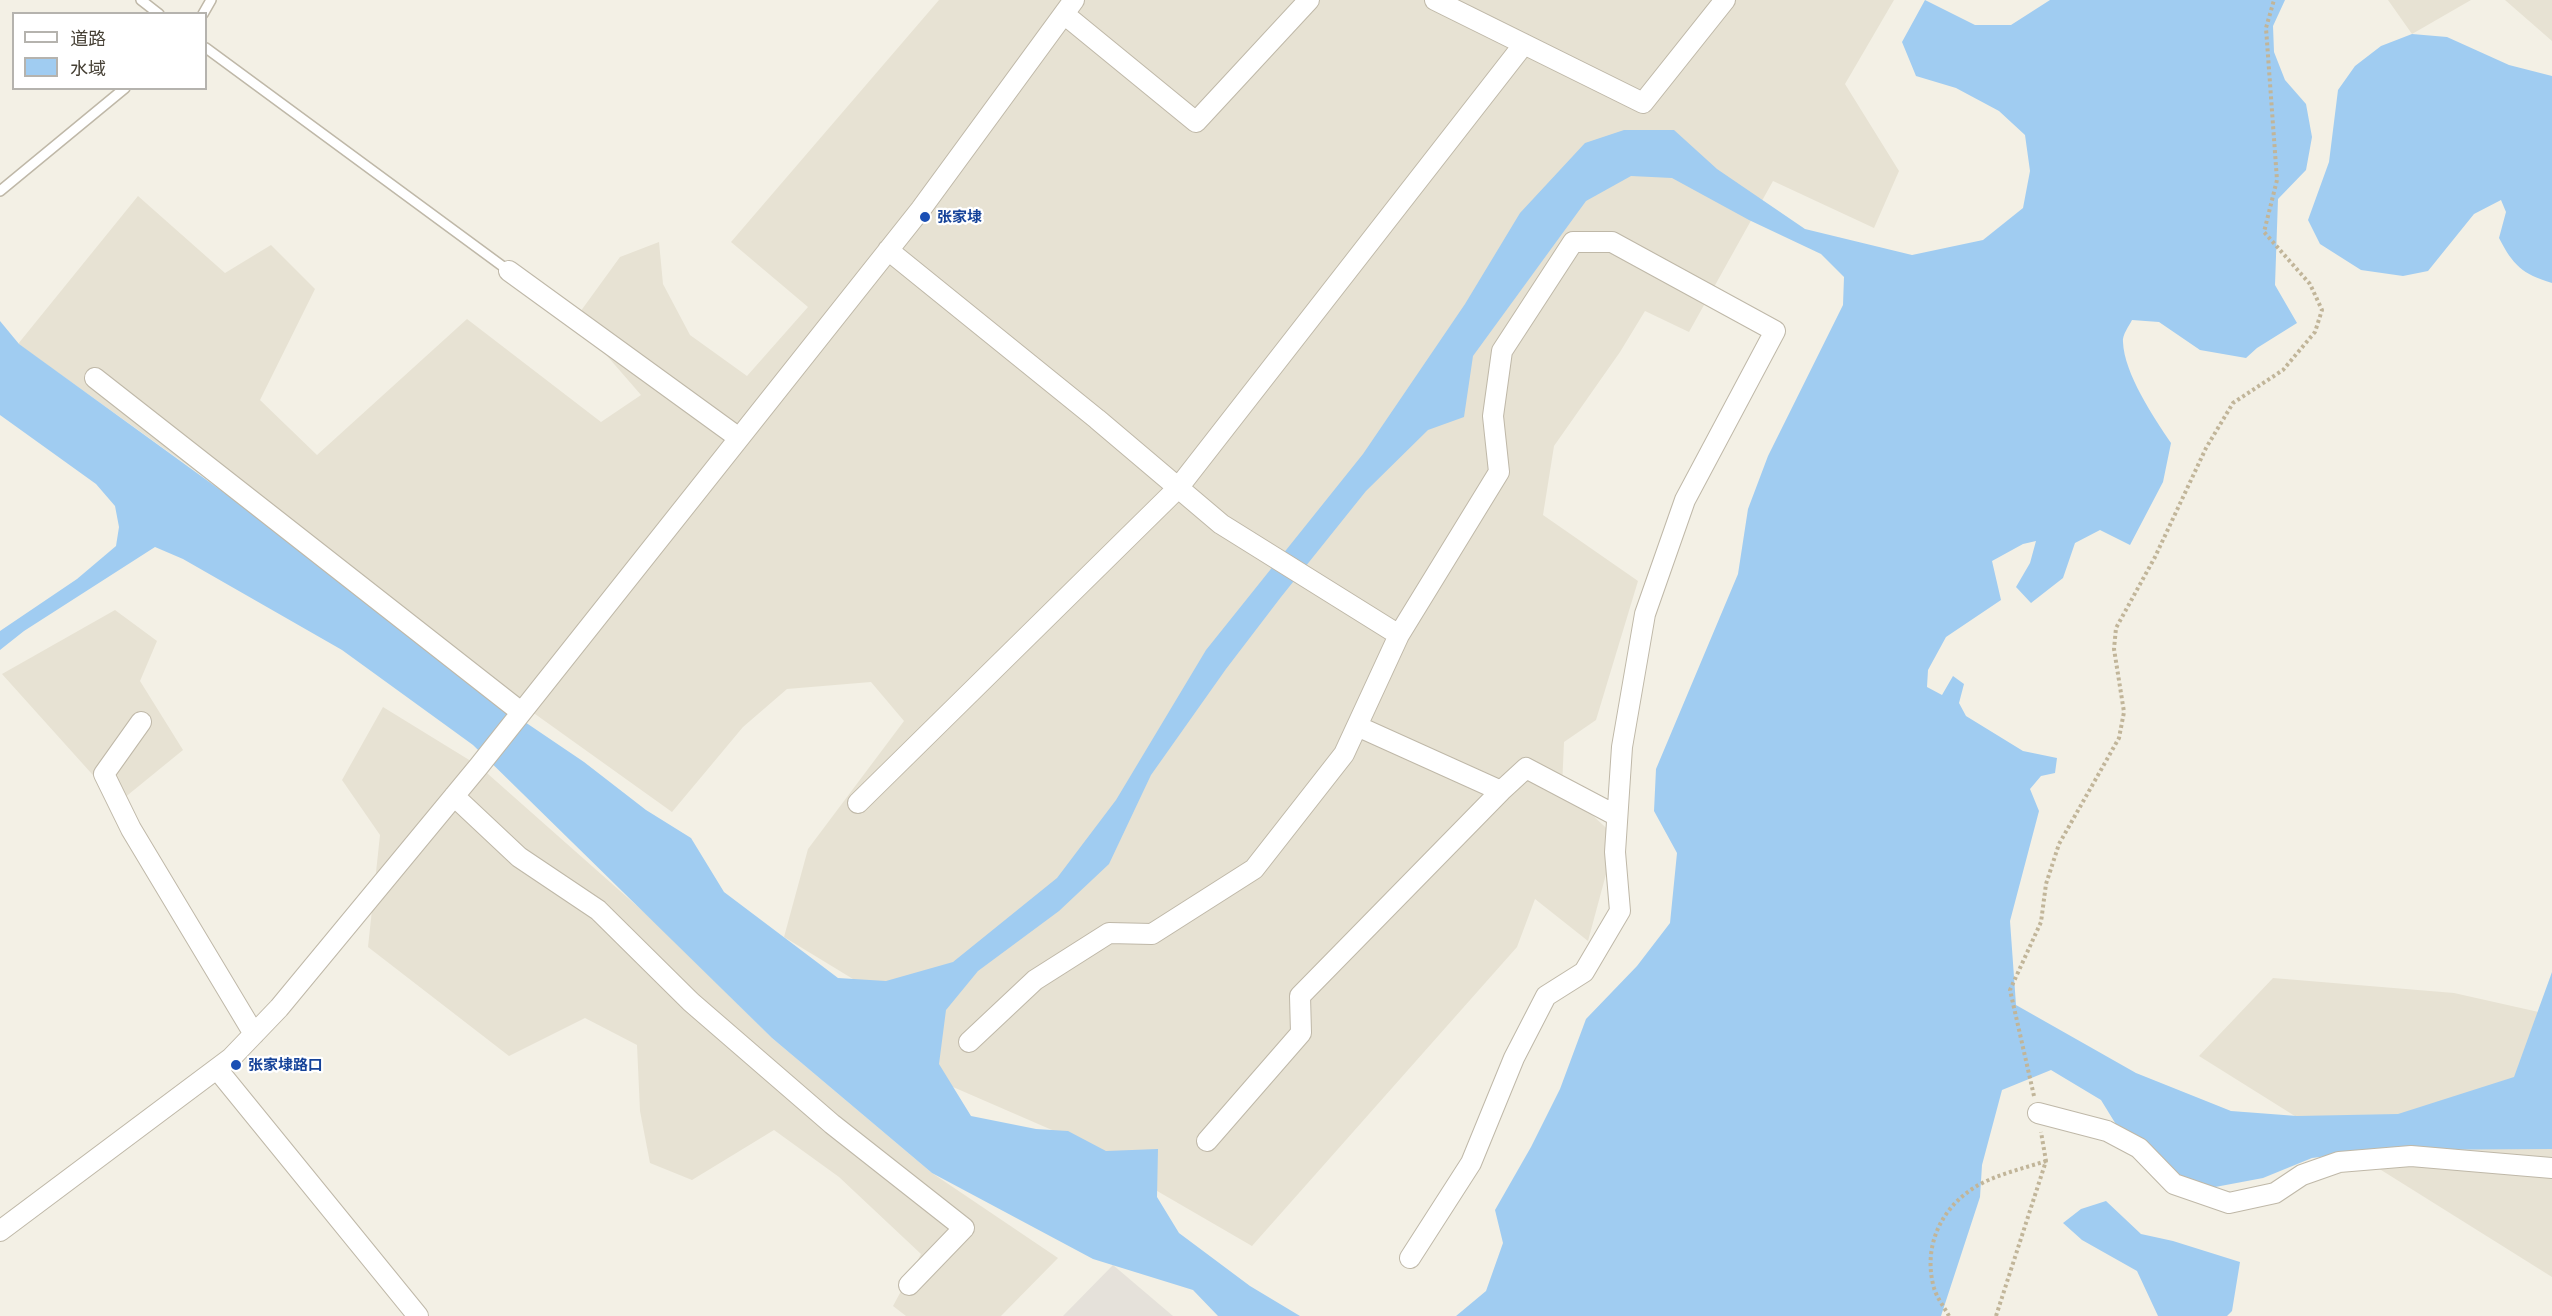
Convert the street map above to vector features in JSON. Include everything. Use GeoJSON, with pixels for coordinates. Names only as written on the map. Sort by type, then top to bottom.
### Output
{"type":"FeatureCollection","features":[{"type":"Feature","properties":{"kind":"street"},"geometry":{"type":"LineString","coordinates":[[0,1231],[217,1069],[279,1008],[479,766],[888,250],[1069,7],[1196,122],[1309,0]]}},
{"type":"Feature","properties":{"kind":"street"},"geometry":{"type":"LineString","coordinates":[[1435,0],[1643,103],[1725,0]]}},
{"type":"Feature","properties":{"kind":"street"},"geometry":{"type":"LineString","coordinates":[[858,803],[1178,488],[1524,44]]}},
{"type":"Feature","properties":{"kind":"street"},"geometry":{"type":"LineString","coordinates":[[969,1042],[1035,980],[1109,933],[1152,933],[1254,869],[1344,754],[1399,635],[1499,472],[1493,416],[1502,351],[1573,242],[1612,242],[1775,331],[1685,500],[1645,614],[1622,747],[1615,852],[1620,911],[1584,972],[1546,996],[1515,1058],[1471,1163],[1410,1258]]}},
{"type":"Feature","properties":{"kind":"street"},"geometry":{"type":"LineString","coordinates":[[888,250],[1221,524],[1399,635]]}},
{"type":"Feature","properties":{"kind":"street"},"geometry":{"type":"LineString","coordinates":[[509,271],[739,438]]}},
{"type":"Feature","properties":{"kind":"street"},"geometry":{"type":"LineString","coordinates":[[95,378],[521,712]]}},
{"type":"Feature","properties":{"kind":"street"},"geometry":{"type":"LineString","coordinates":[[141,722],[104,774],[131,829],[254,1034]]}},
{"type":"Feature","properties":{"kind":"street"},"geometry":{"type":"LineString","coordinates":[[1357,726],[1501,790]]}},
{"type":"Feature","properties":{"kind":"street"},"geometry":{"type":"LineString","coordinates":[[1207,1141],[1301,1033],[1300,996],[1501,790],[1526,768],[1617,816]]}},
{"type":"Feature","properties":{"kind":"street"},"geometry":{"type":"LineString","coordinates":[[454,796],[519,857],[598,910],[700,1010],[832,1124],[964,1228],[909,1285]]}},
{"type":"Feature","properties":{"kind":"street"},"geometry":{"type":"LineString","coordinates":[[217,1069],[418,1316]]}},
{"type":"Feature","properties":{"kind":"street"},"geometry":{"type":"LineString","coordinates":[[2037,1113],[2107,1131],[2139,1148],[2174,1184],[2229,1203],[2275,1193],[2302,1175],[2339,1162],[2411,1156],[2552,1168]]}},
{"type":"Feature","properties":{"kind":"lane"},"geometry":{"type":"LineString","coordinates":[[141,0],[156,12]]}},
{"type":"Feature","properties":{"kind":"lane"},"geometry":{"type":"LineString","coordinates":[[207,49],[509,271]]}},
{"type":"Feature","properties":{"kind":"lane"},"geometry":{"type":"LineString","coordinates":[[0,191],[124,90]]}},
{"type":"Feature","properties":{"kind":"path"},"geometry":{"type":"LineString","coordinates":[[1996,1316],[2046,1161],[2010,990],[2041,922],[2046,884],[2059,844],[2120,738],[2124,712],[2114,649],[2116,628],[2155,557],[2206,448],[2233,403],[2283,370],[2315,332],[2322,310],[2310,284],[2264,232],[2277,180],[2266,28],[2274,0]]}},
{"type":"Feature","properties":{"kind":"path"},"geometry":{"type":"LineString","coordinates":[[1949,1316],[1934,1290],[1929,1253],[1936,1230],[1953,1204],[1974,1187],[2046,1161]]}},
{"type":"Feature","properties":{"kind":"shaded area"},"geometry":{"type":"Polygon","coordinates":[[[939,0],[1894,0],[1845,84],[1899,171],[1874,228],[1773,181],[1689,332],[1645,311],[1620,352],[1554,446],[1543,515],[1638,581],[1596,720],[1564,742],[1562,787],[1616,837],[1588,941],[1535,899],[1517,947],[1252,1246],[1052,1130],[953,1087],[853,979],[784,937],[808,849],[904,721],[871,682],[787,689],[743,727],[672,812],[18,344],[138,196],[225,273],[271,245],[315,289],[260,400],[317,455],[467,319],[601,422],[641,395],[575,319],[620,257],[659,242],[663,284],[690,335],[747,376],[808,307],[731,242],[939,0]]]}},
{"type":"Feature","properties":{"kind":"shaded area"},"geometry":{"type":"Polygon","coordinates":[[[2388,0],[2471,0],[2412,34],[2388,0]]]}},
{"type":"Feature","properties":{"kind":"shaded area"},"geometry":{"type":"Polygon","coordinates":[[[2505,0],[2552,0],[2552,41],[2505,0]]]}},
{"type":"Feature","properties":{"kind":"shaded area"},"geometry":{"type":"Polygon","coordinates":[[[115,610],[157,641],[140,681],[183,750],[118,803],[2,674],[115,610]]]}},
{"type":"Feature","properties":{"kind":"shaded area"},"geometry":{"type":"Polygon","coordinates":[[[383,707],[479,766],[654,921],[772,1038],[932,1173],[1058,1258],[1001,1316],[906,1316],[893,1306],[921,1254],[839,1177],[774,1130],[692,1180],[650,1163],[640,1111],[637,1045],[585,1018],[509,1056],[368,947],[380,835],[342,780],[383,707]]]}},
{"type":"Feature","properties":{"kind":"shaded area"},"geometry":{"type":"Polygon","coordinates":[[[2273,978],[2454,993],[2552,1015],[2552,1277],[2199,1056],[2273,978]]]}},
{"type":"Feature","properties":{"kind":"shaded area"},"geometry":{"type":"Polygon","coordinates":[[[1113,1265],[1173,1316],[1063,1316],[1113,1265]]]}},
{"type":"Feature","properties":{"kind":"water"},"geometry":{"type":"Polygon","coordinates":[[[1925,0],[1975,25],[2011,25],[2050,0],[2285,0],[2273,26],[2274,52],[2285,80],[2306,104],[2312,137],[2306,170],[2278,199],[2275,285],[2297,323],[2257,348],[2246,358],[2200,350],[2159,322],[2132,320],[2123,339],[2129,367],[2141,395],[2171,443],[2163,482],[2130,545],[2100,530],[2075,543],[2063,578],[2031,603],[2016,587],[2030,563],[2036,541],[2023,544],[1992,561],[2001,600],[1946,637],[1928,670],[1927,687],[1942,695],[1953,676],[1964,684],[1959,703],[1966,716],[2023,751],[2057,758],[2055,773],[2041,776],[2030,789],[2039,811],[2010,921],[2016,1005],[2136,1073],[2231,1111],[2297,1116],[2398,1114],[2514,1077],[2552,972],[2552,1149],[2374,1150],[2312,1158],[2263,1178],[2194,1191],[2133,1152],[2101,1100],[2051,1070],[2002,1090],[1982,1165],[1980,1197],[1941,1316],[1456,1316],[1486,1291],[1503,1243],[1495,1210],[1531,1147],[1560,1089],[1586,1019],[1637,966],[1670,923],[1677,853],[1654,811],[1656,769],[1738,574],[1748,509],[1768,456],[1843,305],[1844,277],[1821,254],[1749,220],[1672,178],[1631,176],[1586,201],[1473,356],[1464,417],[1428,430],[1366,491],[1281,597],[1226,669],[1151,775],[1109,864],[1059,911],[978,971],[946,1010],[939,1064],[971,1116],[1036,1129],[1068,1131],[1106,1151],[1158,1149],[1157,1197],[1179,1233],[1250,1286],[1300,1316],[1218,1316],[1193,1290],[1093,1259],[932,1173],[772,1038],[473,745],[342,650],[183,559],[155,547],[24,631],[0,650],[0,631],[77,579],[116,546],[119,527],[115,506],[96,484],[0,415],[0,321],[19,344],[299,547],[488,697],[584,762],[646,810],[691,838],[724,892],[838,978],[886,981],[953,962],[1057,878],[1116,800],[1206,650],[1363,454],[1465,304],[1520,213],[1585,143],[1624,130],[1674,130],[1717,169],[1805,229],[1912,255],[1983,240],[2023,208],[2030,171],[2025,135],[1999,111],[1956,88],[1916,76],[1902,42],[1925,0]]]}},
{"type":"Feature","properties":{"kind":"water"},"geometry":{"type":"Polygon","coordinates":[[[2412,34],[2447,37],[2509,65],[2552,76],[2552,283],[2526,272],[2514,262],[2504,247],[2499,238],[2506,212],[2501,200],[2474,214],[2428,271],[2403,276],[2361,270],[2320,244],[2308,220],[2329,162],[2338,90],[2355,66],[2381,46],[2412,34]]]}},
{"type":"Feature","properties":{"kind":"water"},"geometry":{"type":"Polygon","coordinates":[[[2106,1201],[2141,1234],[2173,1241],[2240,1262],[2232,1311],[2227,1316],[2158,1316],[2137,1271],[2082,1240],[2063,1223],[2081,1209],[2106,1201]]]}},
{"type":"Feature","properties":{"kind":"place","name":"张家埭"},"geometry":{"type":"Point","coordinates":[925,217]}},
{"type":"Feature","properties":{"kind":"place","name":"张家埭路口"},"geometry":{"type":"Point","coordinates":[236,1065]}}]}
